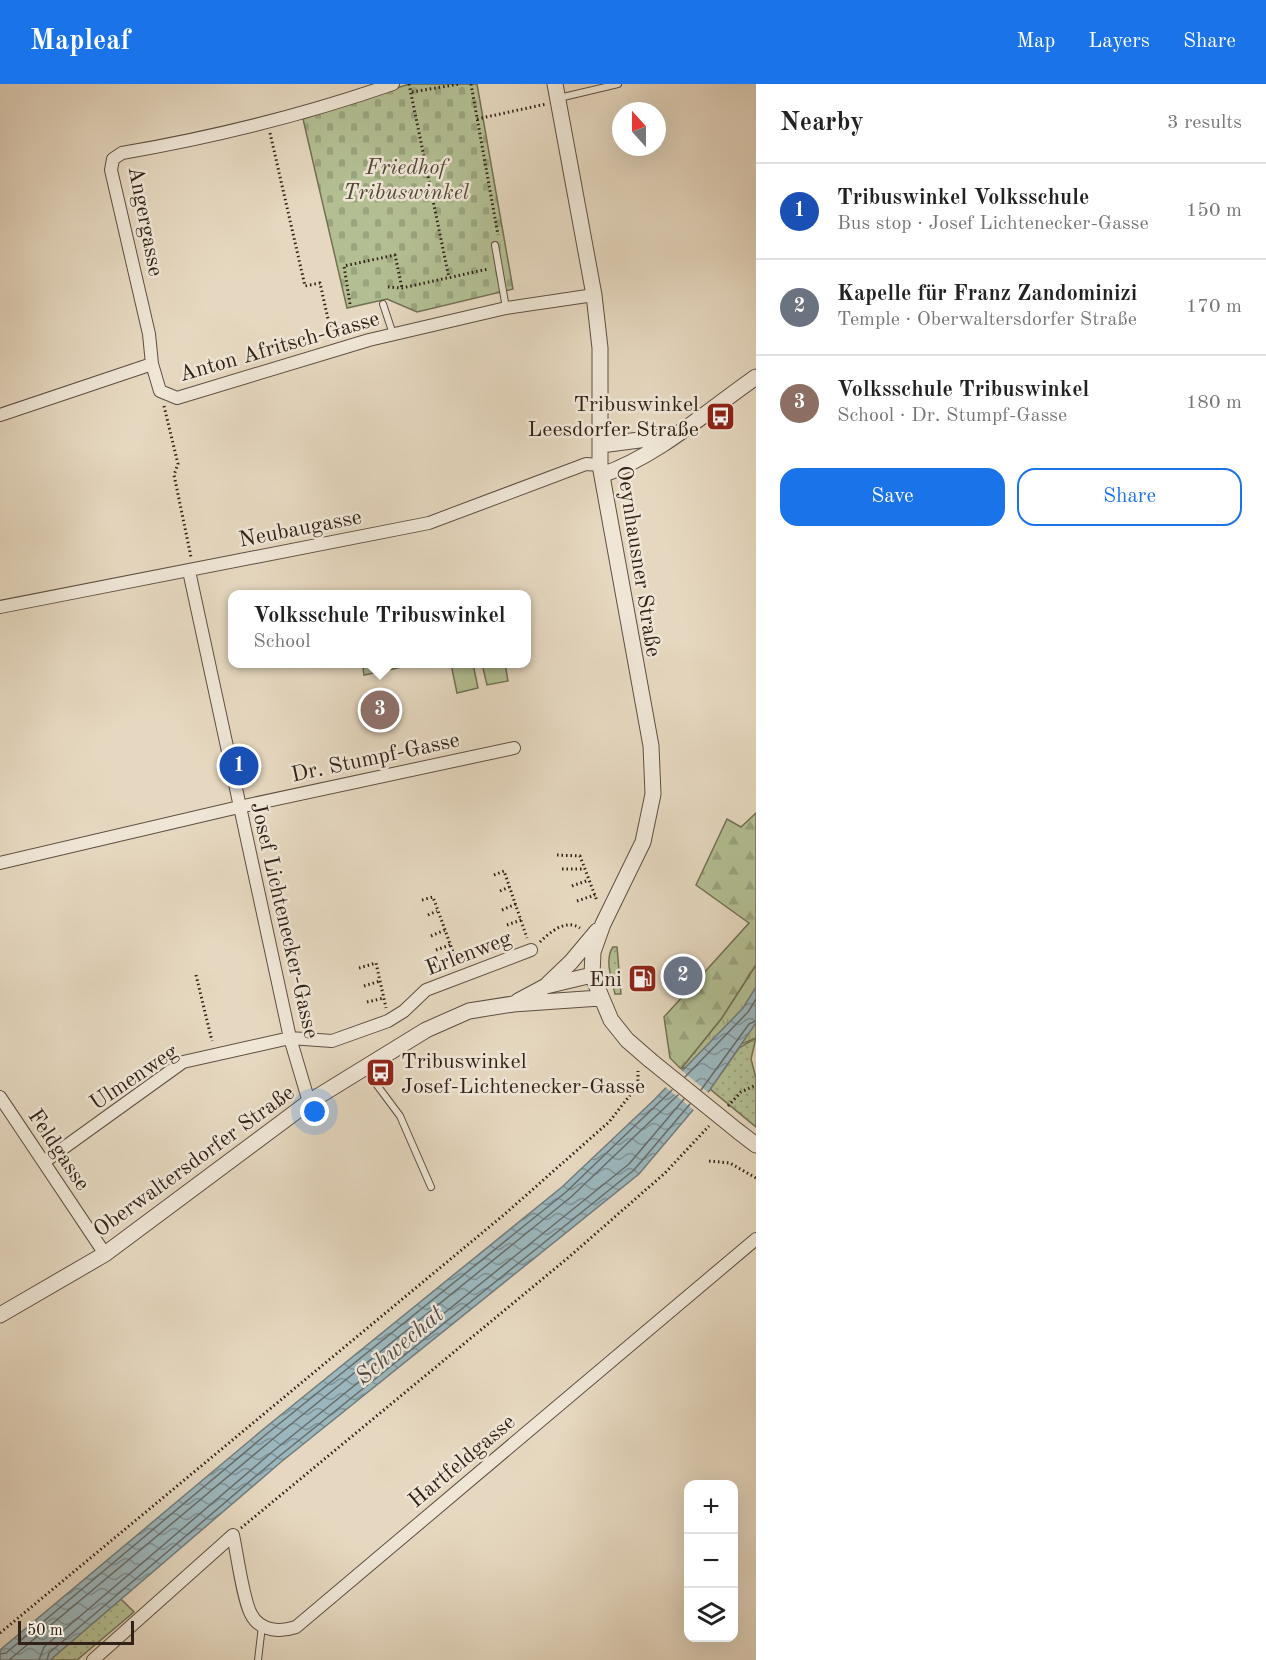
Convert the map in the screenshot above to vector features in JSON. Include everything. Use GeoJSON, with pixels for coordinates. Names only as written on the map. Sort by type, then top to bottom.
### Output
{"type":"FeatureCollection","features":[{"type":"Feature","properties":{"kind":"street","name":"Angergasse"},"geometry":{"type":"LineString","coordinates":[[152,364],[149,334],[111,170],[113,159],[122,153],[191,141],[304,114],[393,84]]}},
{"type":"Feature","properties":{"kind":"street","name":"Oeynhausner Straße"},"geometry":{"type":"LineString","coordinates":[[558,94],[594,295],[600,348],[601,470],[651,746],[653,794],[643,842],[604,922],[593,952],[592,975],[600,998]]}},
{"type":"Feature","properties":{"kind":"street","name":"Anton Afritsch-Gasse"},"geometry":{"type":"LineString","coordinates":[[0,415],[152,364],[160,391],[177,398],[393,334],[506,308],[594,295]]}},
{"type":"Feature","properties":{"kind":"street"},"geometry":{"type":"LineString","coordinates":[[601,470],[621,469],[676,435],[756,377]]}},
{"type":"Feature","properties":{"kind":"street"},"geometry":{"type":"LineString","coordinates":[[601,445],[676,435]]}},
{"type":"Feature","properties":{"kind":"street","name":"Neubaugasse"},"geometry":{"type":"LineString","coordinates":[[0,607],[429,523],[586,464],[601,470]]}},
{"type":"Feature","properties":{"kind":"street","name":"Josef Lichtenecker-Gasse"},"geometry":{"type":"LineString","coordinates":[[189,571],[290,1038],[309,1102]]}},
{"type":"Feature","properties":{"kind":"street","name":"Dr. Stumpf-Gasse"},"geometry":{"type":"LineString","coordinates":[[0,863],[239,807],[514,748]]}},
{"type":"Feature","properties":{"kind":"street"},"geometry":{"type":"LineString","coordinates":[[546,986],[571,962],[604,922]]}},
{"type":"Feature","properties":{"kind":"street","name":"Erlenweg"},"geometry":{"type":"LineString","coordinates":[[290,1038],[333,1041],[388,1021],[404,1011],[426,990],[531,950]]}},
{"type":"Feature","properties":{"kind":"street"},"geometry":{"type":"LineString","coordinates":[[513,1004],[546,986],[592,975]]}},
{"type":"Feature","properties":{"kind":"street"},"geometry":{"type":"LineString","coordinates":[[513,1004],[600,998],[611,1020],[646,1057],[756,1145]]}},
{"type":"Feature","properties":{"kind":"street","name":"Oberwaltersdorfer Straße"},"geometry":{"type":"LineString","coordinates":[[0,1315],[105,1254],[309,1102],[426,1030],[469,1011],[513,1004]]}},
{"type":"Feature","properties":{"kind":"street","name":"Ulmenweg"},"geometry":{"type":"LineString","coordinates":[[44,1162],[183,1062],[290,1038]]}},
{"type":"Feature","properties":{"kind":"street","name":"Feldgasse"},"geometry":{"type":"LineString","coordinates":[[0,1097],[105,1254]]}},
{"type":"Feature","properties":{"kind":"street","name":"Hartfeldgasse"},"geometry":{"type":"LineString","coordinates":[[262,1626],[280,1632],[296,1627],[756,1239]]}},
{"type":"Feature","properties":{"kind":"street"},"geometry":{"type":"LineString","coordinates":[[93,1660],[233,1535],[251,1615],[262,1626]]}},
{"type":"Feature","properties":{"kind":"lane"},"geometry":{"type":"LineString","coordinates":[[558,94],[618,84]]}},
{"type":"Feature","properties":{"kind":"lane"},"geometry":{"type":"LineString","coordinates":[[495,245],[506,308]]}},
{"type":"Feature","properties":{"kind":"lane"},"geometry":{"type":"LineString","coordinates":[[383,304],[393,334]]}},
{"type":"Feature","properties":{"kind":"lane"},"geometry":{"type":"LineString","coordinates":[[365,1069],[400,1116],[431,1186]]}},
{"type":"Feature","properties":{"kind":"lane"},"geometry":{"type":"LineString","coordinates":[[258,1660],[262,1626]]}},
{"type":"Feature","properties":{"kind":"path"},"geometry":{"type":"LineString","coordinates":[[409,84],[449,278]]}},
{"type":"Feature","properties":{"kind":"path"},"geometry":{"type":"LineString","coordinates":[[411,92],[460,84]]}},
{"type":"Feature","properties":{"kind":"path"},"geometry":{"type":"LineString","coordinates":[[471,84],[498,235],[495,245]]}},
{"type":"Feature","properties":{"kind":"path"},"geometry":{"type":"LineString","coordinates":[[477,119],[558,94]]}},
{"type":"Feature","properties":{"kind":"path"},"geometry":{"type":"LineString","coordinates":[[268,123],[305,286],[320,283],[335,350]]}},
{"type":"Feature","properties":{"kind":"path"},"geometry":{"type":"LineString","coordinates":[[350,304],[344,266],[395,255],[402,288]]}},
{"type":"Feature","properties":{"kind":"path"},"geometry":{"type":"LineString","coordinates":[[388,287],[402,288],[499,267]]}},
{"type":"Feature","properties":{"kind":"path"},"geometry":{"type":"LineString","coordinates":[[160,391],[178,464],[174,475],[189,549]]}},
{"type":"Feature","properties":{"kind":"path"},"geometry":{"type":"LineString","coordinates":[[557,855],[580,856],[604,922]]}},
{"type":"Feature","properties":{"kind":"path"},"geometry":{"type":"LineString","coordinates":[[562,869],[585,869]]}},
{"type":"Feature","properties":{"kind":"path"},"geometry":{"type":"LineString","coordinates":[[494,875],[504,871],[531,950],[552,929],[568,925],[580,926],[580,930]]}},
{"type":"Feature","properties":{"kind":"path"},"geometry":{"type":"LineString","coordinates":[[572,886],[589,880]]}},
{"type":"Feature","properties":{"kind":"path"},"geometry":{"type":"LineString","coordinates":[[500,891],[510,887]]}},
{"type":"Feature","properties":{"kind":"path"},"geometry":{"type":"LineString","coordinates":[[577,901],[595,895]]}},
{"type":"Feature","properties":{"kind":"path"},"geometry":{"type":"LineString","coordinates":[[422,900],[433,897],[461,976]]}},
{"type":"Feature","properties":{"kind":"path"},"geometry":{"type":"LineString","coordinates":[[501,910],[516,904]]}},
{"type":"Feature","properties":{"kind":"path"},"geometry":{"type":"LineString","coordinates":[[428,915],[438,911]]}},
{"type":"Feature","properties":{"kind":"path"},"geometry":{"type":"LineString","coordinates":[[507,925],[521,920]]}},
{"type":"Feature","properties":{"kind":"path"},"geometry":{"type":"LineString","coordinates":[[431,936],[445,930]]}},
{"type":"Feature","properties":{"kind":"path"},"geometry":{"type":"LineString","coordinates":[[436,950],[450,945]]}},
{"type":"Feature","properties":{"kind":"path"},"geometry":{"type":"LineString","coordinates":[[359,968],[376,963],[388,1021]]}},
{"type":"Feature","properties":{"kind":"path"},"geometry":{"type":"LineString","coordinates":[[196,975],[215,1055]]}},
{"type":"Feature","properties":{"kind":"path"},"geometry":{"type":"LineString","coordinates":[[364,986],[380,981]]}},
{"type":"Feature","properties":{"kind":"path"},"geometry":{"type":"LineString","coordinates":[[368,1002],[384,998]]}},
{"type":"Feature","properties":{"kind":"path"},"geometry":{"type":"LineString","coordinates":[[0,1633],[506,1213],[609,1122],[638,1085],[637,1065],[646,1057]]}},
{"type":"Feature","properties":{"kind":"path"},"geometry":{"type":"LineString","coordinates":[[726,1108],[741,1092],[756,1085]]}},
{"type":"Feature","properties":{"kind":"path"},"geometry":{"type":"LineString","coordinates":[[233,1535],[569,1257],[665,1173],[711,1125]]}},
{"type":"Feature","properties":{"kind":"path"},"geometry":{"type":"LineString","coordinates":[[709,1161],[730,1163],[756,1178]]}},
{"type":"Feature","properties":{"kind":"green space","name":"Friedhof Tribuswinkel"},"geometry":{"type":"Polygon","coordinates":[[[409,84],[477,84],[513,289],[417,312],[387,299],[347,308],[303,119],[409,84]]]}},
{"type":"Feature","properties":{"kind":"green space"},"geometry":{"type":"Polygon","coordinates":[[[363,668],[397,668],[364,675],[363,668]]]}},
{"type":"Feature","properties":{"kind":"green space"},"geometry":{"type":"Polygon","coordinates":[[[452,668],[474,668],[478,688],[457,693],[452,668]]]}},
{"type":"Feature","properties":{"kind":"green space"},"geometry":{"type":"Polygon","coordinates":[[[483,668],[506,668],[508,681],[487,685],[483,668]]]}},
{"type":"Feature","properties":{"kind":"green space"},"geometry":{"type":"Polygon","coordinates":[[[756,813],[756,965],[722,1018],[681,1069],[670,1058],[664,1017],[749,923],[696,885],[727,819],[741,827],[756,813]]]}},
{"type":"Feature","properties":{"kind":"green space"},"geometry":{"type":"Polygon","coordinates":[[[613,947],[617,947],[621,994],[615,994],[610,970],[609,957],[613,947]]]}},
{"type":"Feature","properties":{"kind":"green space"},"geometry":{"type":"Polygon","coordinates":[[[756,965],[756,1038],[681,1069],[722,1018],[756,965]]]}},
{"type":"Feature","properties":{"kind":"green space"},"geometry":{"type":"Polygon","coordinates":[[[756,1038],[751,1059],[756,1078],[756,1127],[710,1089],[739,1048],[756,1038]]]}},
{"type":"Feature","properties":{"kind":"green space"},"geometry":{"type":"Polygon","coordinates":[[[121,1599],[134,1612],[77,1660],[50,1660],[121,1599]]]}},
{"type":"Feature","properties":{"kind":"water","name":"Schwechat"},"geometry":{"type":"Polygon","coordinates":[[[756,987],[756,1023],[709,1091],[639,1174],[281,1462],[50,1660],[0,1660],[0,1650],[266,1427],[562,1187],[655,1099],[743,1008],[756,987]]]}},
{"type":"Feature","properties":{"kind":"pier"},"geometry":{"type":"Polygon","coordinates":[[[680,1069],[710,1094],[695,1111],[664,1086],[680,1069]]]}},
{"type":"Feature","properties":{"kind":"place","name":"Tribuswinkel Leesdorfer Straße"},"geometry":{"type":"Point","coordinates":[720,416]}},
{"type":"Feature","properties":{"kind":"place","name":"Volksschule Tribuswinkel"},"geometry":{"type":"Point","coordinates":[380,710]}},
{"type":"Feature","properties":{"kind":"place","name":"Tribuswinkel Volksschule"},"geometry":{"type":"Point","coordinates":[239,766]}},
{"type":"Feature","properties":{"kind":"place","name":"Kapelle für Franz Zandominizi"},"geometry":{"type":"Point","coordinates":[683,976]}},
{"type":"Feature","properties":{"kind":"place","name":"Eni"},"geometry":{"type":"Point","coordinates":[643,978]}},
{"type":"Feature","properties":{"kind":"place","name":"Tribuswinkel Josef-Lichtenecker-Gasse"},"geometry":{"type":"Point","coordinates":[380,1073]}}]}
